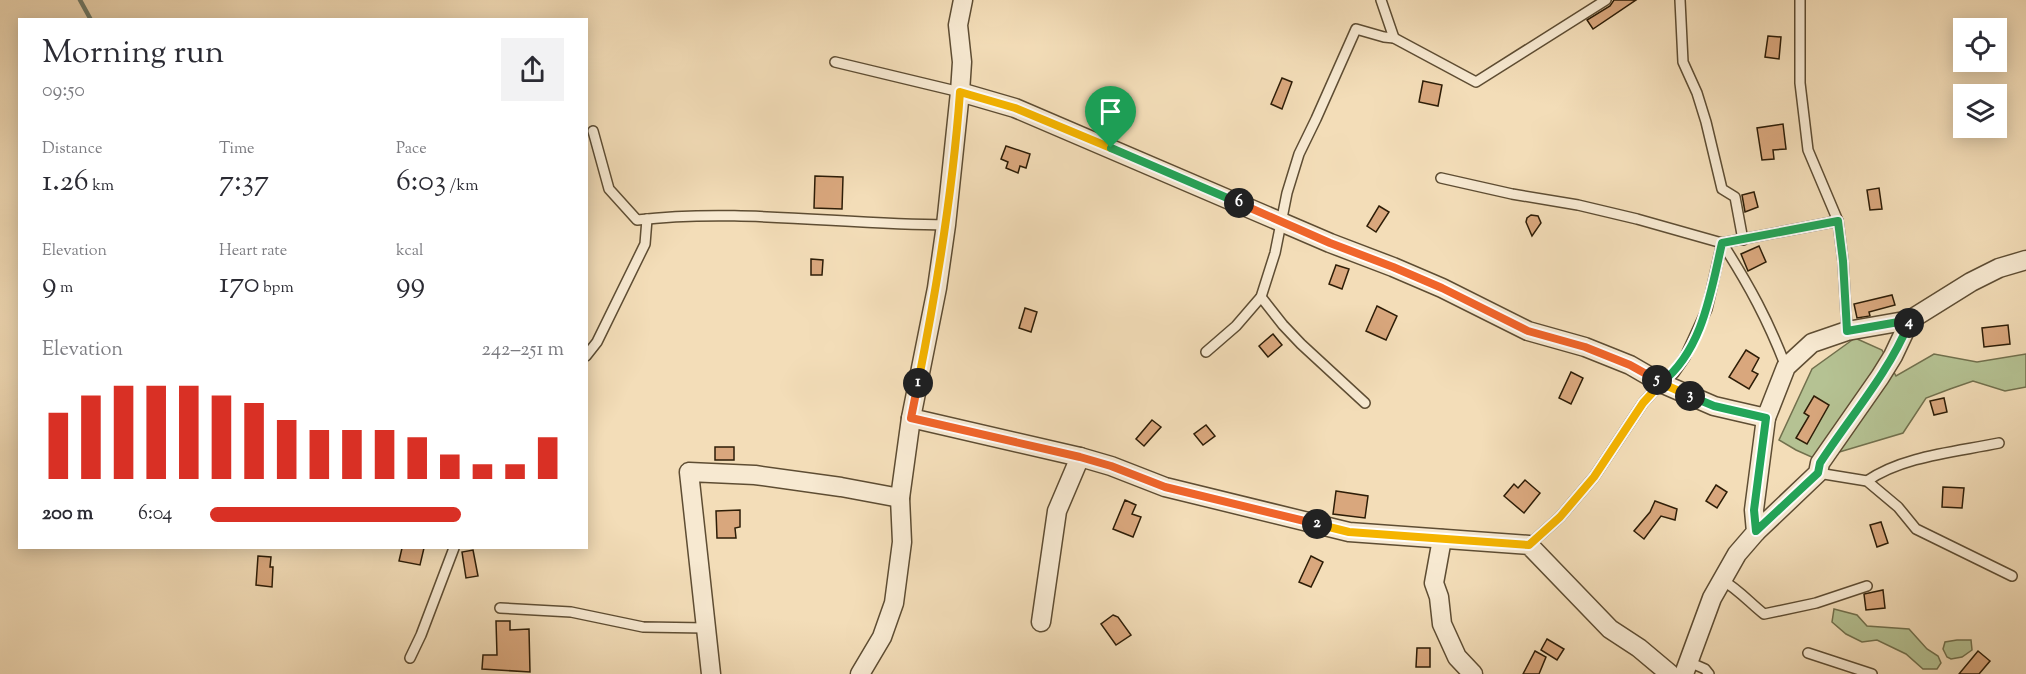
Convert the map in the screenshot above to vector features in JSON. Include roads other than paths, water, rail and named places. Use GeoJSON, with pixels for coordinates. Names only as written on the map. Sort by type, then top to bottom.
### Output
{"type":"FeatureCollection","features":[{"type":"Feature","properties":{"kind":"street"},"geometry":{"type":"LineString","coordinates":[[860,674],[882,637],[894,603],[902,542],[900,498],[911,418],[937,288],[946,225],[960,92],[962,62],[958,25],[963,0]]}},
{"type":"Feature","properties":{"kind":"street"},"geometry":{"type":"LineString","coordinates":[[960,92],[1015,108],[1281,222],[1432,283],[1528,331],[1585,347],[1630,365],[1661,383],[1714,406],[1766,418]]}},
{"type":"Feature","properties":{"kind":"street"},"geometry":{"type":"LineString","coordinates":[[1756,531],[1754,510],[1766,418],[1786,367],[1812,343],[1847,331],[1910,320],[1990,272],[2026,260]]}},
{"type":"Feature","properties":{"kind":"street"},"geometry":{"type":"LineString","coordinates":[[1686,668],[1712,598],[1737,554],[1756,531],[1818,473],[1820,463],[1893,356],[1910,320]]}},
{"type":"Feature","properties":{"kind":"street"},"geometry":{"type":"LineString","coordinates":[[911,418],[1080,457],[1111,466],[1165,487],[1349,532],[1529,545],[1610,629],[1639,648],[1670,674]]}},
{"type":"Feature","properties":{"kind":"street"},"geometry":{"type":"LineString","coordinates":[[1041,622],[1056,511],[1080,457]]}},
{"type":"Feature","properties":{"kind":"street"},"geometry":{"type":"LineString","coordinates":[[711,674],[689,472],[755,475],[900,498]]}},
{"type":"Feature","properties":{"kind":"street"},"geometry":{"type":"LineString","coordinates":[[1442,539],[1434,583],[1439,597],[1442,624],[1457,657],[1473,674]]}},
{"type":"Feature","properties":{"kind":"lane"},"geometry":{"type":"LineString","coordinates":[[1381,0],[1394,38]]}},
{"type":"Feature","properties":{"kind":"lane"},"geometry":{"type":"LineString","coordinates":[[1206,352],[1236,326],[1261,297],[1275,253],[1299,154],[1356,29],[1394,38],[1476,82],[1606,0]]}},
{"type":"Feature","properties":{"kind":"lane"},"geometry":{"type":"LineString","coordinates":[[1680,0],[1683,62],[1703,112],[1722,189],[1735,197],[1743,240]]}},
{"type":"Feature","properties":{"kind":"lane"},"geometry":{"type":"LineString","coordinates":[[1800,0],[1800,83],[1808,150],[1838,221],[1847,331]]}},
{"type":"Feature","properties":{"kind":"lane"},"geometry":{"type":"LineString","coordinates":[[835,62],[960,92]]}},
{"type":"Feature","properties":{"kind":"lane"},"geometry":{"type":"LineString","coordinates":[[593,131],[609,189],[637,220],[689,215],[757,215],[946,225]]}},
{"type":"Feature","properties":{"kind":"lane"},"geometry":{"type":"LineString","coordinates":[[1441,178],[1637,219],[1722,243],[1838,221]]}},
{"type":"Feature","properties":{"kind":"lane"},"geometry":{"type":"LineString","coordinates":[[588,353],[597,342],[645,244],[647,219]]}},
{"type":"Feature","properties":{"kind":"lane"},"geometry":{"type":"LineString","coordinates":[[1722,243],[1770,324],[1786,367]]}},
{"type":"Feature","properties":{"kind":"lane"},"geometry":{"type":"LineString","coordinates":[[1529,545],[1560,517],[1594,477],[1643,403],[1661,383],[1674,373],[1685,357],[1707,309],[1722,243]]}},
{"type":"Feature","properties":{"kind":"lane"},"geometry":{"type":"LineString","coordinates":[[1261,297],[1300,344],[1365,403]]}},
{"type":"Feature","properties":{"kind":"lane"},"geometry":{"type":"LineString","coordinates":[[1867,481],[1880,472],[1917,460],[1999,443]]}},
{"type":"Feature","properties":{"kind":"lane"},"geometry":{"type":"LineString","coordinates":[[1818,473],[1867,481],[1898,507],[1916,529],[2012,576]]}},
{"type":"Feature","properties":{"kind":"lane"},"geometry":{"type":"LineString","coordinates":[[410,658],[422,634],[454,549]]}},
{"type":"Feature","properties":{"kind":"lane"},"geometry":{"type":"LineString","coordinates":[[1722,580],[1734,587],[1764,614],[1816,603],[1867,586]]}},
{"type":"Feature","properties":{"kind":"lane"},"geometry":{"type":"LineString","coordinates":[[500,608],[571,612],[642,627],[706,628]]}},
{"type":"Feature","properties":{"kind":"lane"},"geometry":{"type":"LineString","coordinates":[[1808,653],[1872,674]]}},
{"type":"Feature","properties":{"kind":"lane"},"geometry":{"type":"LineString","coordinates":[[1686,668],[1705,669],[1709,674]]}},
{"type":"Feature","properties":{"kind":"waterway"},"geometry":{"type":"LineString","coordinates":[[80,0],[90,18]]}}]}
